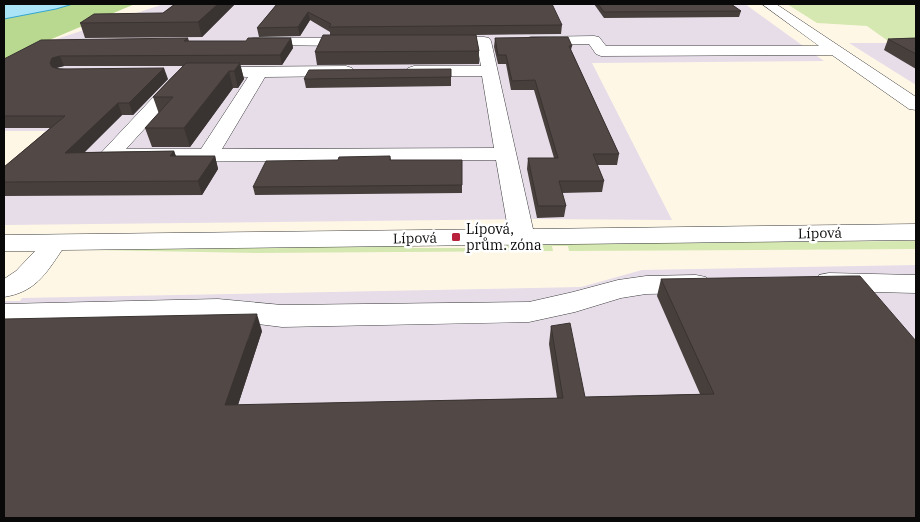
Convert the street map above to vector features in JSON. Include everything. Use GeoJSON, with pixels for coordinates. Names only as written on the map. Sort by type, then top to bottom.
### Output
{"type":"FeatureCollection","features":[{"type":"Feature","properties":{"kind":"street"},"geometry":{"type":"LineString","coordinates":[[768,4],[916,105]]}},
{"type":"Feature","properties":{"kind":"street"},"geometry":{"type":"LineString","coordinates":[[425,41],[594,40],[601,51],[835,50]]}},
{"type":"Feature","properties":{"kind":"street"},"geometry":{"type":"LineString","coordinates":[[484,41],[522,236]]}},
{"type":"Feature","properties":{"kind":"street"},"geometry":{"type":"LineString","coordinates":[[237,42],[376,42]]}},
{"type":"Feature","properties":{"kind":"street"},"geometry":{"type":"LineString","coordinates":[[365,71],[176,72],[109,156],[506,154]]}},
{"type":"Feature","properties":{"kind":"street"},"geometry":{"type":"LineString","coordinates":[[394,71],[490,71]]}},
{"type":"Feature","properties":{"kind":"street"},"geometry":{"type":"LineString","coordinates":[[207,156],[259,72]]}},
{"type":"Feature","properties":{"kind":"street","name":"Lípová"},"geometry":{"type":"LineString","coordinates":[[4,243],[916,232]]}},
{"type":"Feature","properties":{"kind":"street"},"geometry":{"type":"LineString","coordinates":[[4,288],[12,288],[24,280],[54,243]]}},
{"type":"Feature","properties":{"kind":"street"},"geometry":{"type":"LineString","coordinates":[[802,283],[916,284]]}},
{"type":"Feature","properties":{"kind":"street"},"geometry":{"type":"LineString","coordinates":[[4,314],[218,309],[282,316],[529,312],[575,302],[618,289],[646,285],[724,284]]}},
{"type":"Feature","properties":{"kind":"shaded area"},"geometry":{"type":"Polygon","coordinates":[[[164,4],[745,4],[824,61],[592,63],[672,220],[536,219],[4,225],[4,186],[64,131],[4,131],[4,61],[35,46],[164,4]]]}},
{"type":"Feature","properties":{"kind":"shaded area"},"geometry":{"type":"Polygon","coordinates":[[[849,43],[916,43],[916,85],[849,43]]]}},
{"type":"Feature","properties":{"kind":"shaded area"},"geometry":{"type":"Polygon","coordinates":[[[916,265],[916,518],[4,518],[4,301],[20,301],[22,298],[581,287],[642,270],[916,265]]]}},
{"type":"Feature","properties":{"kind":"green space"},"geometry":{"type":"Polygon","coordinates":[[[73,4],[135,4],[4,59],[4,19],[73,4]]]}},
{"type":"Feature","properties":{"kind":"green space"},"geometry":{"type":"Polygon","coordinates":[[[787,4],[916,4],[916,40],[888,41],[867,26],[817,23],[787,4]]]}},
{"type":"Feature","properties":{"kind":"green space"},"geometry":{"type":"Polygon","coordinates":[[[916,241],[916,249],[569,251],[568,246],[552,246],[553,251],[256,253],[90,250],[408,245],[414,248],[474,248],[474,244],[916,241]]]}},
{"type":"Feature","properties":{"kind":"water"},"geometry":{"type":"Polygon","coordinates":[[[4,4],[73,4],[4,19],[4,4]]]}},
{"type":"Feature","properties":{"kind":"building"},"geometry":{"type":"Polygon","coordinates":[[[175,4],[218,4],[198,22],[80,23],[94,14],[163,13],[175,4]]]}},
{"type":"Feature","properties":{"kind":"building"},"geometry":{"type":"Polygon","coordinates":[[[277,4],[552,4],[562,25],[329,27],[331,24],[308,12],[298,27],[257,28],[277,4]]]}},
{"type":"Feature","properties":{"kind":"building"},"geometry":{"type":"Polygon","coordinates":[[[598,4],[731,4],[741,11],[604,12],[598,4]]]}},
{"type":"Feature","properties":{"kind":"building"},"geometry":{"type":"Polygon","coordinates":[[[323,35],[476,35],[479,51],[315,52],[323,35]]]}},
{"type":"Feature","properties":{"kind":"building"},"geometry":{"type":"Polygon","coordinates":[[[568,37],[572,46],[569,46],[619,154],[593,154],[604,181],[559,181],[566,206],[538,206],[528,158],[558,158],[535,80],[512,81],[506,55],[498,55],[495,38],[568,37]]]}},
{"type":"Feature","properties":{"kind":"building"},"geometry":{"type":"Polygon","coordinates":[[[188,38],[184,41],[246,41],[248,38],[291,38],[280,55],[60,56],[52,58],[50,63],[52,67],[59,69],[164,68],[129,103],[118,103],[65,153],[174,151],[170,156],[215,156],[198,181],[4,182],[4,167],[65,116],[4,116],[4,59],[41,40],[188,38]]]}},
{"type":"Feature","properties":{"kind":"building"},"geometry":{"type":"Polygon","coordinates":[[[916,38],[916,54],[888,39],[916,38]]]}},
{"type":"Feature","properties":{"kind":"building"},"geometry":{"type":"Polygon","coordinates":[[[186,63],[240,63],[234,71],[229,71],[184,128],[145,128],[173,97],[153,97],[186,63]]]}},
{"type":"Feature","properties":{"kind":"building"},"geometry":{"type":"Polygon","coordinates":[[[451,69],[451,77],[304,79],[309,70],[451,69]]]}},
{"type":"Feature","properties":{"kind":"building"},"geometry":{"type":"Polygon","coordinates":[[[390,156],[390,160],[462,160],[462,185],[253,187],[266,161],[338,160],[339,157],[390,156]]]}},
{"type":"Feature","properties":{"kind":"building"},"geometry":{"type":"Polygon","coordinates":[[[860,276],[916,341],[916,518],[4,518],[4,319],[257,314],[225,405],[563,398],[551,326],[570,323],[585,397],[714,394],[661,279],[860,276]]]}},
{"type":"Feature","properties":{"kind":"place","name":"Lípová, prům. zóna"},"geometry":{"type":"Point","coordinates":[456,237]}}]}
